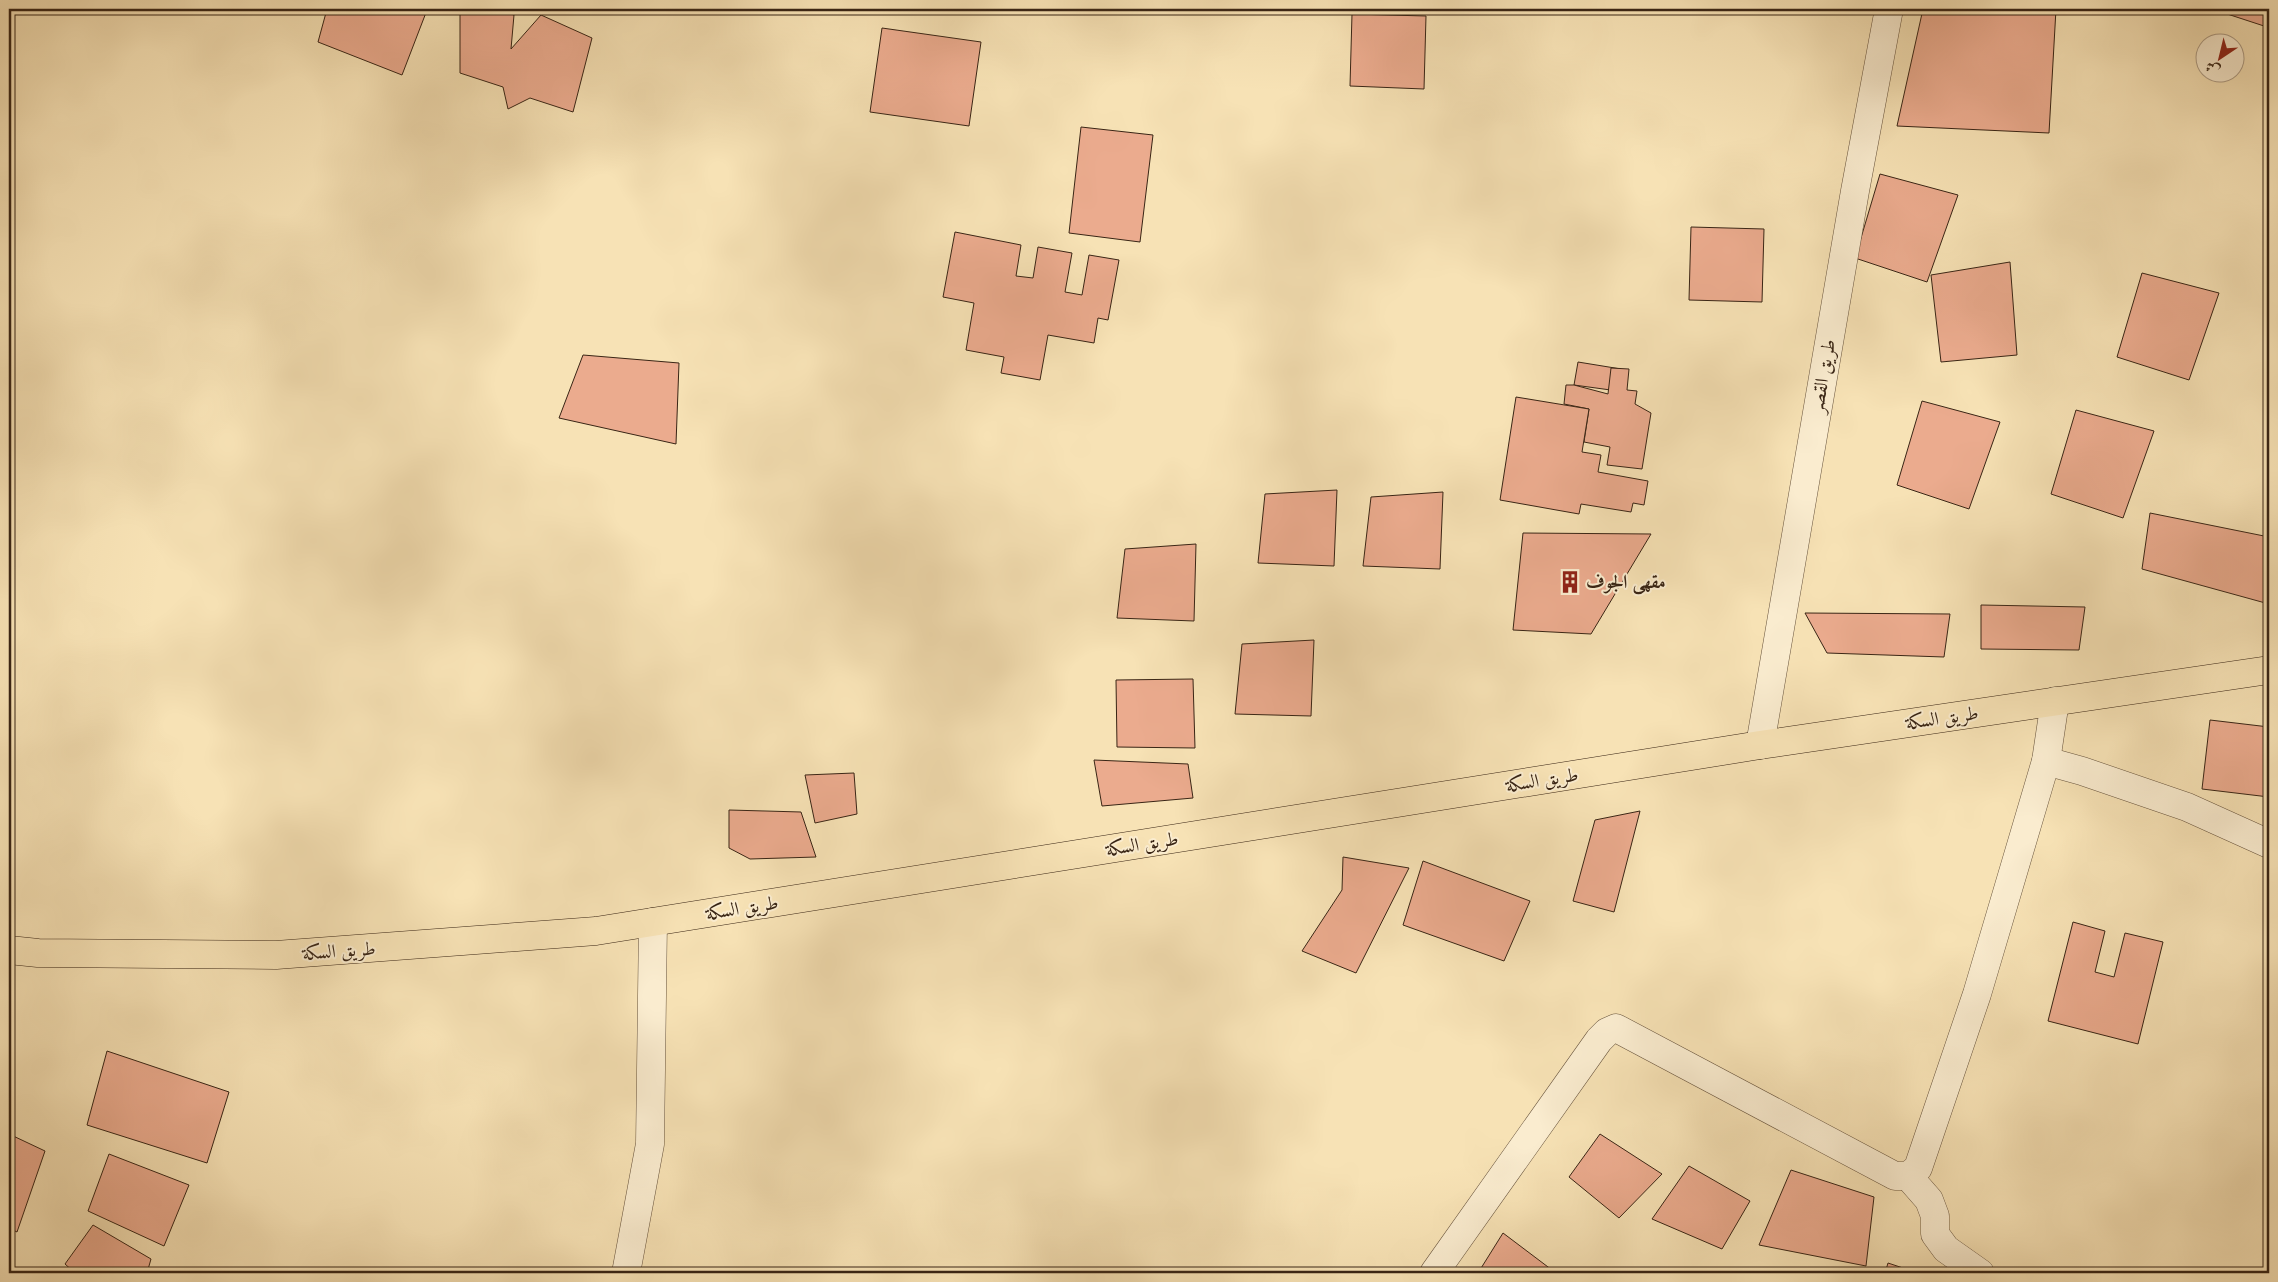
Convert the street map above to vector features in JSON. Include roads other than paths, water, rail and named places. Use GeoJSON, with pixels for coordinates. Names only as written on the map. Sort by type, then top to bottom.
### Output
{"type":"FeatureCollection","features":[{"type":"Feature","properties":{"kind":"main road","name":"طريق السكة"},"geometry":{"type":"LineString","coordinates":[[9,950],[38,953],[276,955],[596,932],[1760,745],[2269,670]]}},
{"type":"Feature","properties":{"kind":"street","name":"طريق القصر"},"geometry":{"type":"LineString","coordinates":[[1760,745],[1855,190],[1889,9]]}},
{"type":"Feature","properties":{"kind":"street"},"geometry":{"type":"LineString","coordinates":[[1434,1273],[1599,1040],[1607,1032],[1616,1028],[1632,1034],[1895,1176],[1908,1176],[1918,1168],[1971,1012],[2046,761],[2054,701]]}},
{"type":"Feature","properties":{"kind":"street"},"geometry":{"type":"LineString","coordinates":[[2046,761],[2082,771],[2187,807],[2269,844]]}},
{"type":"Feature","properties":{"kind":"street"},"geometry":{"type":"LineString","coordinates":[[626,1273],[650,1144],[654,922]]}},
{"type":"Feature","properties":{"kind":"street"},"geometry":{"type":"LineString","coordinates":[[1908,1176],[1929,1200],[1935,1216],[1935,1234],[1946,1249],[1980,1273]]}},
{"type":"Feature","properties":{"kind":"place","name":"مقهى الجوف"},"geometry":{"type":"Point","coordinates":[1570,582]}}]}
